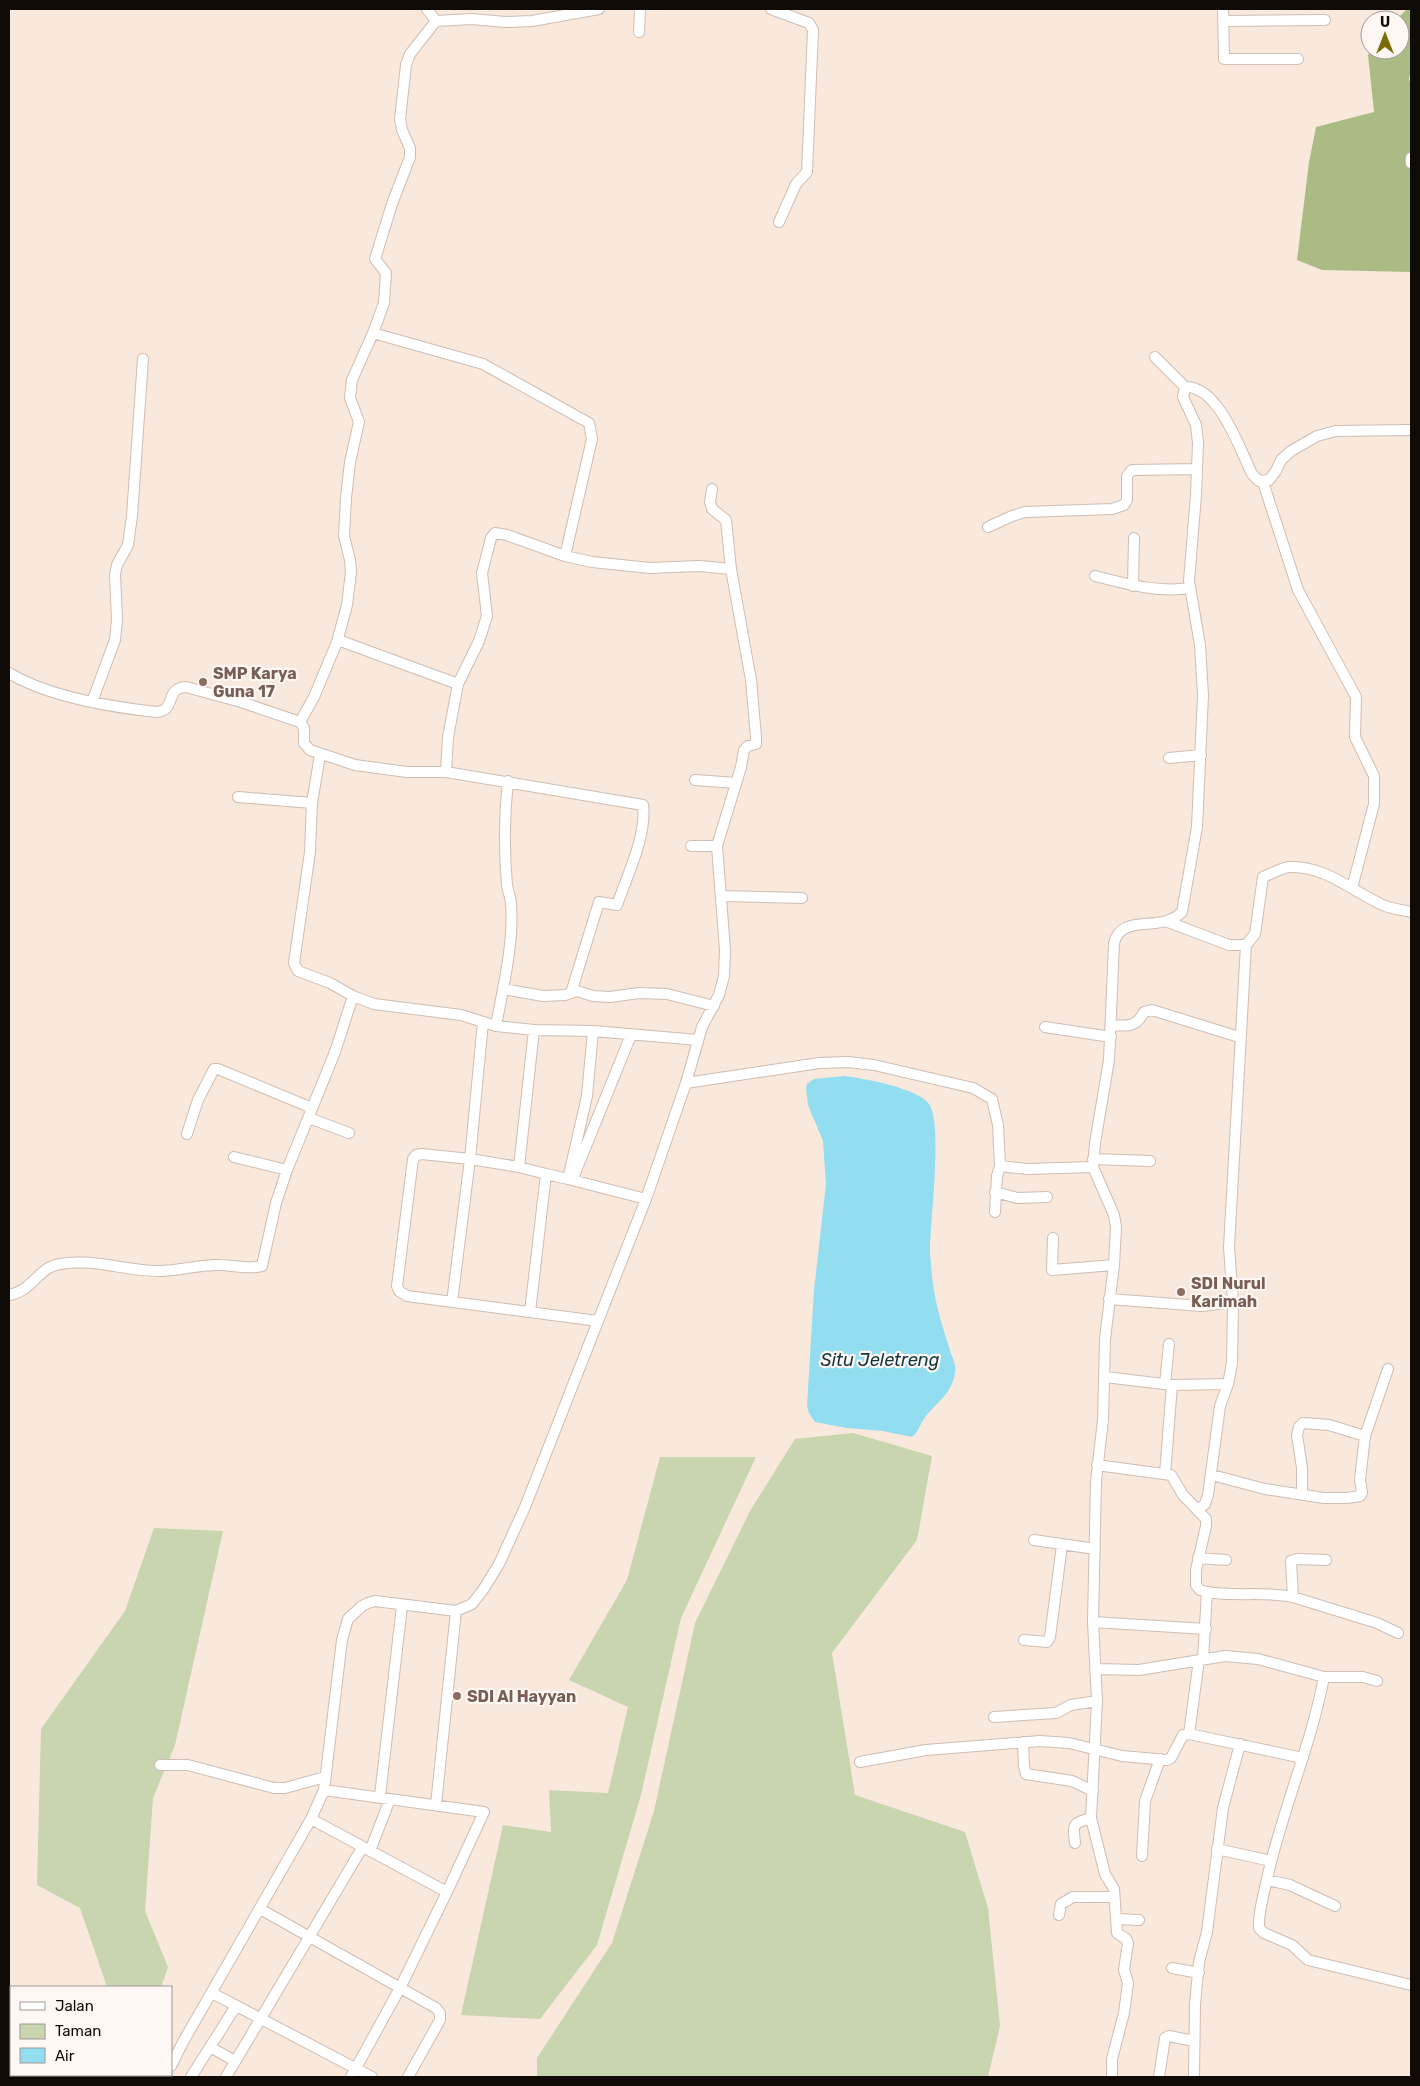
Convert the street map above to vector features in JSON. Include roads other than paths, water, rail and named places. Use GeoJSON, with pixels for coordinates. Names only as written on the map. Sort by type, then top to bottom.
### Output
{"type":"FeatureCollection","features":[{"type":"Feature","properties":{"kind":"street"},"geometry":{"type":"LineString","coordinates":[[427,9],[436,21]]}},
{"type":"Feature","properties":{"kind":"street"},"geometry":{"type":"LineString","coordinates":[[300,722],[314,697],[338,640],[349,587],[350,560],[344,536],[350,462],[359,422],[350,398],[352,380],[373,333],[384,302],[386,273],[375,259],[392,204],[410,157],[410,148],[402,130],[400,119],[406,65],[410,54],[436,21],[472,19],[505,22],[532,21],[599,9]]}},
{"type":"Feature","properties":{"kind":"street"},"geometry":{"type":"LineString","coordinates":[[639,32],[640,9]]}},
{"type":"Feature","properties":{"kind":"street"},"geometry":{"type":"LineString","coordinates":[[771,9],[809,23],[813,30],[807,172],[796,184],[779,222]]}},
{"type":"Feature","properties":{"kind":"street"},"geometry":{"type":"LineString","coordinates":[[1224,9],[1224,59],[1298,59]]}},
{"type":"Feature","properties":{"kind":"street"},"geometry":{"type":"LineString","coordinates":[[1224,21],[1325,20]]}},
{"type":"Feature","properties":{"kind":"street"},"geometry":{"type":"LineString","coordinates":[[1411,158],[1411,163]]}},
{"type":"Feature","properties":{"kind":"street"},"geometry":{"type":"LineString","coordinates":[[373,333],[483,364],[589,423],[592,439],[565,556]]}},
{"type":"Feature","properties":{"kind":"street"},"geometry":{"type":"LineString","coordinates":[[1155,358],[1184,387],[1191,387],[1203,393],[1219,408],[1252,474],[1262,482],[1298,590],[1356,697],[1354,737],[1374,776],[1374,804],[1352,888]]}},
{"type":"Feature","properties":{"kind":"street"},"geometry":{"type":"LineString","coordinates":[[92,702],[115,640],[117,620],[115,574],[117,565],[128,545],[132,516],[142,359]]}},
{"type":"Feature","properties":{"kind":"street"},"geometry":{"type":"LineString","coordinates":[[1112,2077],[1112,2060],[1124,2013],[1128,1983],[1124,1970],[1128,1943],[1126,1939],[1117,1933],[1114,1889],[1105,1874],[1091,1818],[1097,1701],[1093,1622],[1097,1465],[1103,1420],[1109,1299],[1114,1265],[1116,1227],[1114,1215],[1093,1163],[1109,1060],[1111,986],[1116,936],[1125,927],[1168,922],[1178,917],[1182,912],[1197,827],[1203,695],[1200,645],[1189,575],[1198,443],[1196,425],[1184,396],[1184,387]]}},
{"type":"Feature","properties":{"kind":"street"},"geometry":{"type":"LineString","coordinates":[[1262,482],[1269,480],[1281,460],[1291,451],[1317,436],[1336,432],[1411,430]]}},
{"type":"Feature","properties":{"kind":"street"},"geometry":{"type":"LineString","coordinates":[[988,527],[1025,512],[1112,509],[1120,507],[1127,500],[1127,476],[1132,470],[1197,469]]}},
{"type":"Feature","properties":{"kind":"street"},"geometry":{"type":"LineString","coordinates":[[172,2064],[182,2042],[311,1819],[324,1790],[342,1640],[348,1619],[362,1606],[375,1602],[456,1611],[465,1609],[476,1600],[499,1564],[525,1506],[646,1198],[686,1083],[702,1027],[719,995],[724,976],[725,950],[717,846],[744,750],[748,746],[756,744],[756,737],[751,680],[731,569],[726,520],[712,509],[710,502],[712,489]]}},
{"type":"Feature","properties":{"kind":"street"},"geometry":{"type":"LineString","coordinates":[[446,772],[448,737],[458,684],[479,641],[487,616],[482,573],[491,538],[495,533],[506,535],[565,556],[592,562],[641,568],[699,566],[731,569]]}},
{"type":"Feature","properties":{"kind":"street"},"geometry":{"type":"LineString","coordinates":[[1133,586],[1134,538]]}},
{"type":"Feature","properties":{"kind":"street"},"geometry":{"type":"LineString","coordinates":[[1095,576],[1133,586],[1166,590],[1190,588]]}},
{"type":"Feature","properties":{"kind":"street"},"geometry":{"type":"LineString","coordinates":[[338,640],[458,684]]}},
{"type":"Feature","properties":{"kind":"street"},"geometry":{"type":"LineString","coordinates":[[9,673],[30,684],[92,702],[119,708],[161,712],[168,708],[173,693],[178,688],[186,687],[240,702],[300,722],[304,728],[306,747],[320,755],[354,765],[373,768],[446,772],[643,805],[644,814],[640,839],[617,905],[600,902],[571,993]]}},
{"type":"Feature","properties":{"kind":"street"},"geometry":{"type":"LineString","coordinates":[[320,755],[312,803],[310,852],[294,963],[301,973],[330,983],[353,996],[374,1004],[461,1015],[496,1026],[534,1030],[593,1031],[698,1040]]}},
{"type":"Feature","properties":{"kind":"street"},"geometry":{"type":"LineString","coordinates":[[1169,758],[1201,755]]}},
{"type":"Feature","properties":{"kind":"street"},"geometry":{"type":"LineString","coordinates":[[695,780],[736,783]]}},
{"type":"Feature","properties":{"kind":"street"},"geometry":{"type":"LineString","coordinates":[[496,1026],[503,988],[511,922],[505,845],[505,809],[508,782]]}},
{"type":"Feature","properties":{"kind":"street"},"geometry":{"type":"LineString","coordinates":[[238,797],[312,803]]}},
{"type":"Feature","properties":{"kind":"street"},"geometry":{"type":"LineString","coordinates":[[691,846],[717,846]]}},
{"type":"Feature","properties":{"kind":"street"},"geometry":{"type":"LineString","coordinates":[[1198,1509],[1205,1504],[1208,1494],[1220,1406],[1228,1384],[1232,1363],[1233,1302],[1228,1247],[1239,1037],[1246,945],[1255,934],[1264,877],[1287,867],[1311,869],[1334,877],[1386,906],[1411,912]]}},
{"type":"Feature","properties":{"kind":"street"},"geometry":{"type":"LineString","coordinates":[[722,896],[802,898]]}},
{"type":"Feature","properties":{"kind":"street"},"geometry":{"type":"LineString","coordinates":[[1168,922],[1229,945],[1246,945]]}},
{"type":"Feature","properties":{"kind":"street"},"geometry":{"type":"LineString","coordinates":[[503,988],[543,996],[577,991],[593,996],[638,993],[667,994],[714,1006]]}},
{"type":"Feature","properties":{"kind":"street"},"geometry":{"type":"LineString","coordinates":[[9,1295],[26,1289],[44,1271],[60,1264],[87,1264],[160,1271],[205,1265],[254,1268],[262,1266],[276,1203],[287,1170],[335,1052],[353,996]]}},
{"type":"Feature","properties":{"kind":"street"},"geometry":{"type":"LineString","coordinates":[[1111,1025],[1134,1025],[1140,1021],[1144,1012],[1152,1010],[1239,1037]]}},
{"type":"Feature","properties":{"kind":"street"},"geometry":{"type":"LineString","coordinates":[[452,1302],[470,1158],[483,1022]]}},
{"type":"Feature","properties":{"kind":"street"},"geometry":{"type":"LineString","coordinates":[[1044,1027],[1110,1037]]}},
{"type":"Feature","properties":{"kind":"street"},"geometry":{"type":"LineString","coordinates":[[519,1167],[534,1030]]}},
{"type":"Feature","properties":{"kind":"street"},"geometry":{"type":"LineString","coordinates":[[570,1180],[587,1096],[593,1031]]}},
{"type":"Feature","properties":{"kind":"street"},"geometry":{"type":"LineString","coordinates":[[570,1180],[631,1035]]}},
{"type":"Feature","properties":{"kind":"street"},"geometry":{"type":"LineString","coordinates":[[686,1083],[834,1062],[874,1065],[973,1088],[992,1099],[996,1111],[1000,1166],[995,1192],[995,1212]]}},
{"type":"Feature","properties":{"kind":"street"},"geometry":{"type":"LineString","coordinates":[[187,1134],[198,1100],[214,1069],[218,1069],[349,1133]]}},
{"type":"Feature","properties":{"kind":"street"},"geometry":{"type":"LineString","coordinates":[[598,1321],[407,1296],[399,1291],[397,1286],[411,1165],[416,1155],[422,1154],[470,1158],[519,1167],[646,1198]]}},
{"type":"Feature","properties":{"kind":"street"},"geometry":{"type":"LineString","coordinates":[[234,1157],[287,1170]]}},
{"type":"Feature","properties":{"kind":"street"},"geometry":{"type":"LineString","coordinates":[[1000,1166],[1045,1169],[1093,1163],[1150,1161]]}},
{"type":"Feature","properties":{"kind":"street"},"geometry":{"type":"LineString","coordinates":[[530,1312],[546,1174]]}},
{"type":"Feature","properties":{"kind":"street"},"geometry":{"type":"LineString","coordinates":[[995,1192],[1017,1198],[1047,1197]]}},
{"type":"Feature","properties":{"kind":"street"},"geometry":{"type":"LineString","coordinates":[[1053,1238],[1052,1270],[1114,1265]]}},
{"type":"Feature","properties":{"kind":"street"},"geometry":{"type":"LineString","coordinates":[[1109,1299],[1202,1306],[1233,1302]]}},
{"type":"Feature","properties":{"kind":"street"},"geometry":{"type":"LineString","coordinates":[[1165,1474],[1168,1385],[1166,1360],[1169,1344]]}},
{"type":"Feature","properties":{"kind":"street"},"geometry":{"type":"LineString","coordinates":[[1212,1475],[1265,1489],[1324,1498],[1360,1496],[1362,1493],[1360,1479],[1365,1436],[1388,1369]]}},
{"type":"Feature","properties":{"kind":"street"},"geometry":{"type":"LineString","coordinates":[[1104,1377],[1168,1385],[1228,1384]]}},
{"type":"Feature","properties":{"kind":"street"},"geometry":{"type":"LineString","coordinates":[[1302,1494],[1302,1468],[1297,1435],[1299,1427],[1303,1423],[1328,1425],[1365,1436]]}},
{"type":"Feature","properties":{"kind":"street"},"geometry":{"type":"LineString","coordinates":[[1097,1465],[1171,1476],[1183,1495],[1198,1509],[1206,1522],[1198,1558],[1196,1585],[1200,1590],[1232,1595],[1281,1594],[1293,1596],[1377,1622],[1398,1633]]}},
{"type":"Feature","properties":{"kind":"street"},"geometry":{"type":"LineString","coordinates":[[1034,1540],[1095,1549]]}},
{"type":"Feature","properties":{"kind":"street"},"geometry":{"type":"LineString","coordinates":[[1024,1640],[1047,1642],[1050,1637],[1062,1545]]}},
{"type":"Feature","properties":{"kind":"street"},"geometry":{"type":"LineString","coordinates":[[1198,1558],[1226,1560]]}},
{"type":"Feature","properties":{"kind":"street"},"geometry":{"type":"LineString","coordinates":[[1293,1596],[1291,1562],[1297,1559],[1326,1560]]}},
{"type":"Feature","properties":{"kind":"street"},"geometry":{"type":"LineString","coordinates":[[1189,1734],[1206,1628],[1207,1592]]}},
{"type":"Feature","properties":{"kind":"street"},"geometry":{"type":"LineString","coordinates":[[226,2077],[309,1937],[366,1850],[385,1798],[402,1606]]}},
{"type":"Feature","properties":{"kind":"street"},"geometry":{"type":"LineString","coordinates":[[436,1805],[456,1611]]}},
{"type":"Feature","properties":{"kind":"street"},"geometry":{"type":"LineString","coordinates":[[1093,1622],[1206,1628]]}},
{"type":"Feature","properties":{"kind":"street"},"geometry":{"type":"LineString","coordinates":[[1095,1669],[1139,1670],[1225,1656],[1258,1659],[1324,1677],[1362,1677],[1377,1681]]}},
{"type":"Feature","properties":{"kind":"street"},"geometry":{"type":"LineString","coordinates":[[1324,1677],[1303,1758],[1288,1799],[1271,1861],[1259,1924],[1261,1930],[1292,1944],[1300,1955],[1308,1960],[1411,1984]]}},
{"type":"Feature","properties":{"kind":"street"},"geometry":{"type":"LineString","coordinates":[[994,1717],[1056,1713],[1071,1705],[1097,1701]]}},
{"type":"Feature","properties":{"kind":"street"},"geometry":{"type":"LineString","coordinates":[[860,1762],[926,1750],[1053,1741],[1122,1756],[1160,1759],[1171,1758],[1181,1738],[1189,1734],[1303,1758]]}},
{"type":"Feature","properties":{"kind":"street"},"geometry":{"type":"LineString","coordinates":[[1024,1742],[1026,1774],[1072,1781],[1093,1791]]}},
{"type":"Feature","properties":{"kind":"street"},"geometry":{"type":"LineString","coordinates":[[1194,2077],[1195,2004],[1199,1962],[1207,1932],[1224,1808],[1240,1744]]}},
{"type":"Feature","properties":{"kind":"street"},"geometry":{"type":"LineString","coordinates":[[1142,1856],[1145,1801],[1160,1759]]}},
{"type":"Feature","properties":{"kind":"street"},"geometry":{"type":"LineString","coordinates":[[160,1764],[188,1765],[274,1788],[285,1788],[325,1778]]}},
{"type":"Feature","properties":{"kind":"street"},"geometry":{"type":"LineString","coordinates":[[324,1790],[484,1812],[400,1988],[353,2073]]}},
{"type":"Feature","properties":{"kind":"street"},"geometry":{"type":"LineString","coordinates":[[1075,1843],[1073,1827],[1079,1821],[1091,1818]]}},
{"type":"Feature","properties":{"kind":"street"},"geometry":{"type":"LineString","coordinates":[[311,1819],[447,1892]]}},
{"type":"Feature","properties":{"kind":"street"},"geometry":{"type":"LineString","coordinates":[[1217,1849],[1271,1861]]}},
{"type":"Feature","properties":{"kind":"street"},"geometry":{"type":"LineString","coordinates":[[1267,1880],[1290,1885],[1335,1906]]}},
{"type":"Feature","properties":{"kind":"street"},"geometry":{"type":"LineString","coordinates":[[1059,1915],[1061,1904],[1070,1898],[1114,1897]]}},
{"type":"Feature","properties":{"kind":"street"},"geometry":{"type":"LineString","coordinates":[[260,1909],[436,2008],[440,2013],[440,2020],[408,2077]]}},
{"type":"Feature","properties":{"kind":"street"},"geometry":{"type":"LineString","coordinates":[[1116,1919],[1139,1920]]}},
{"type":"Feature","properties":{"kind":"street"},"geometry":{"type":"LineString","coordinates":[[1172,1968],[1199,1972]]}},
{"type":"Feature","properties":{"kind":"street"},"geometry":{"type":"LineString","coordinates":[[212,1993],[261,2019],[353,2073],[372,2077]]}},
{"type":"Feature","properties":{"kind":"street"},"geometry":{"type":"LineString","coordinates":[[191,2077],[236,2006]]}},
{"type":"Feature","properties":{"kind":"street"},"geometry":{"type":"LineString","coordinates":[[1159,2077],[1166,2037],[1194,2040]]}},
{"type":"Feature","properties":{"kind":"street"},"geometry":{"type":"LineString","coordinates":[[210,2048],[235,2062]]}},
{"type":"Feature","properties":{"kind":"water","name":"Situ Jeletreng"},"geometry":{"type":"Polygon","coordinates":[[[844,1076],[889,1085],[914,1093],[929,1104],[933,1115],[935,1174],[930,1251],[931,1268],[938,1309],[955,1363],[955,1370],[948,1391],[922,1421],[917,1432],[912,1437],[815,1422],[807,1406],[814,1290],[826,1184],[823,1141],[808,1105],[806,1088],[807,1084],[814,1079],[844,1076]]]}},
{"type":"Feature","properties":{"kind":"place","name":"SMP Karya Guna 17"},"geometry":{"type":"Point","coordinates":[203,682]}},
{"type":"Feature","properties":{"kind":"place","name":"SDI Nurul Karimah"},"geometry":{"type":"Point","coordinates":[1181,1292]}},
{"type":"Feature","properties":{"kind":"place","name":"SDI Al Hayyan"},"geometry":{"type":"Point","coordinates":[457,1696]}}]}
